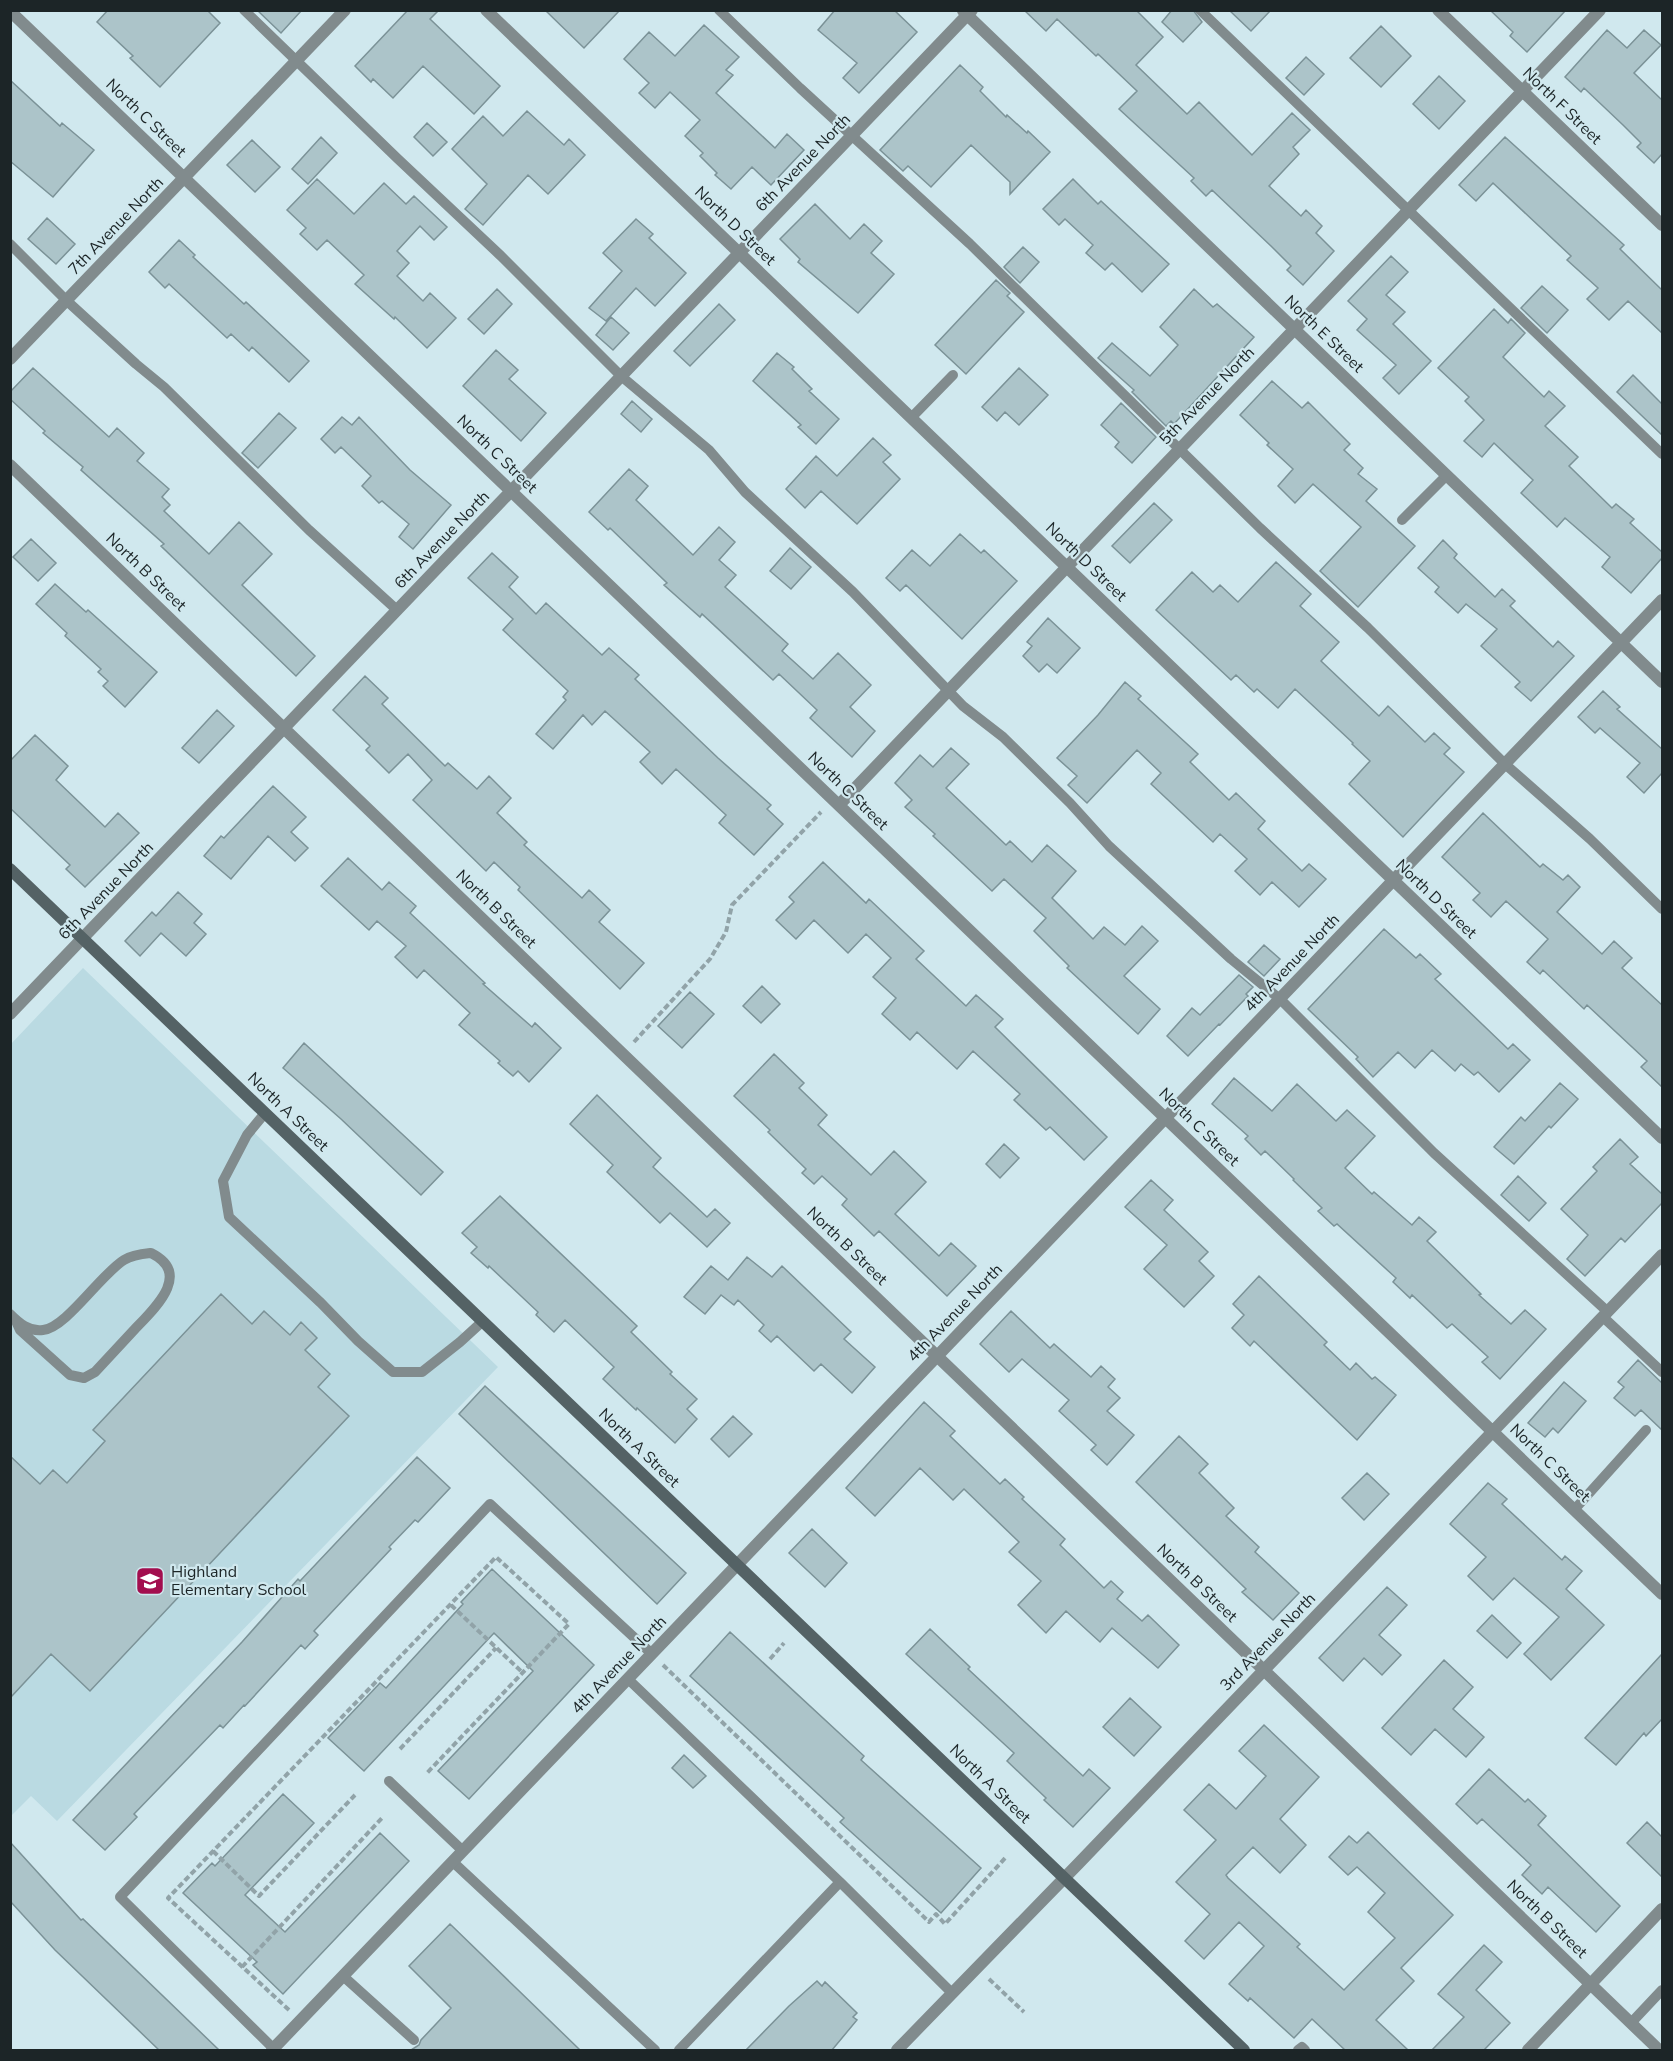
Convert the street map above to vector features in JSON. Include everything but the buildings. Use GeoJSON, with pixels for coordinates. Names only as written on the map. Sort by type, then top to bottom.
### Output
{"type":"FeatureCollection","features":[{"type":"Feature","properties":{"kind":"street","name":"7th Avenue North"},"geometry":{"type":"LineString","coordinates":[[10,359],[345,10]]}},
{"type":"Feature","properties":{"kind":"street","name":"North D Street"},"geometry":{"type":"LineString","coordinates":[[486,10],[1662,1138]]}},
{"type":"Feature","properties":{"kind":"street","name":"North F Street"},"geometry":{"type":"LineString","coordinates":[[1438,10],[1662,225]]}},
{"type":"Feature","properties":{"kind":"street","name":"5th Avenue North"},"geometry":{"type":"LineString","coordinates":[[838,805],[1599,10]]}},
{"type":"Feature","properties":{"kind":"street","name":"North C Street"},"geometry":{"type":"LineString","coordinates":[[10,11],[1662,1594]]}},
{"type":"Feature","properties":{"kind":"street","name":"6th Avenue North"},"geometry":{"type":"LineString","coordinates":[[10,1014],[853,135],[967,12]]}},
{"type":"Feature","properties":{"kind":"street","name":"North E Street"},"geometry":{"type":"LineString","coordinates":[[967,12],[1662,682]]}},
{"type":"Feature","properties":{"kind":"street","name":"North B Street"},"geometry":{"type":"LineString","coordinates":[[10,465],[1659,2050]]}},
{"type":"Feature","properties":{"kind":"street","name":"4th Avenue North"},"geometry":{"type":"LineString","coordinates":[[273,2050],[1662,600]]}},
{"type":"Feature","properties":{"kind":"street","name":"North A Street"},"geometry":{"type":"LineString","coordinates":[[10,869],[1244,2050]]}},
{"type":"Feature","properties":{"kind":"street","name":"3rd Avenue North"},"geometry":{"type":"LineString","coordinates":[[897,2050],[1662,1255]]}},
{"type":"Feature","properties":{"kind":"street"},"geometry":{"type":"LineString","coordinates":[[1528,2050],[1662,1909]]}},
{"type":"Feature","properties":{"kind":"lane"},"geometry":{"type":"LineString","coordinates":[[244,10],[501,256],[621,376],[709,450],[744,492],[853,592],[963,706],[1003,737],[1070,803],[1109,846],[1231,959],[1280,999],[1434,1153],[1662,1372]]}},
{"type":"Feature","properties":{"kind":"lane"},"geometry":{"type":"LineString","coordinates":[[719,10],[800,88],[970,244],[1092,366],[1180,448],[1260,528],[1368,628],[1505,764],[1590,839],[1662,909]]}},
{"type":"Feature","properties":{"kind":"lane"},"geometry":{"type":"LineString","coordinates":[[1200,10],[1662,454]]}},
{"type":"Feature","properties":{"kind":"lane"},"geometry":{"type":"LineString","coordinates":[[10,244],[67,301],[164,387],[309,530],[397,610]]}},
{"type":"Feature","properties":{"kind":"lane"},"geometry":{"type":"LineString","coordinates":[[911,418],[953,375]]}},
{"type":"Feature","properties":{"kind":"lane"},"geometry":{"type":"LineString","coordinates":[[1402,520],[1447,475]]}},
{"type":"Feature","properties":{"kind":"lane"},"geometry":{"type":"LineString","coordinates":[[265,1113],[248,1135],[223,1180],[229,1217],[358,1341],[393,1372],[422,1372],[483,1321]]}},
{"type":"Feature","properties":{"kind":"lane"},"geometry":{"type":"LineString","coordinates":[[151,1253],[163,1259],[169,1269],[169,1282],[163,1299],[95,1372],[84,1378],[70,1374],[20,1330],[13,1317],[27,1328],[44,1330],[57,1324],[99,1281],[124,1260],[138,1255],[151,1253]]}},
{"type":"Feature","properties":{"kind":"lane"},"geometry":{"type":"LineString","coordinates":[[1574,1510],[1646,1430]]}},
{"type":"Feature","properties":{"kind":"lane"},"geometry":{"type":"LineString","coordinates":[[273,2050],[120,1897],[490,1504],[652,1654]]}},
{"type":"Feature","properties":{"kind":"lane"},"geometry":{"type":"LineString","coordinates":[[628,1679],[952,1993]]}},
{"type":"Feature","properties":{"kind":"lane"},"geometry":{"type":"LineString","coordinates":[[389,1781],[464,1851]]}},
{"type":"Feature","properties":{"kind":"lane"},"geometry":{"type":"LineString","coordinates":[[453,1862],[655,2050]]}},
{"type":"Feature","properties":{"kind":"lane"},"geometry":{"type":"LineString","coordinates":[[679,2050],[840,1882]]}},
{"type":"Feature","properties":{"kind":"lane"},"geometry":{"type":"LineString","coordinates":[[343,1976],[414,2040]]}},
{"type":"Feature","properties":{"kind":"lane"},"geometry":{"type":"LineString","coordinates":[[1631,2023],[1662,1990]]}},
{"type":"Feature","properties":{"kind":"lane"},"geometry":{"type":"LineString","coordinates":[[1298,2050],[1302,2048],[1305,2050]]}},
{"type":"Feature","properties":{"kind":"path"},"geometry":{"type":"LineString","coordinates":[[633,1042],[711,959],[726,932],[732,905],[821,812]]}},
{"type":"Feature","properties":{"kind":"path"},"geometry":{"type":"LineString","coordinates":[[290,2010],[168,1898],[496,1557],[569,1624],[427,1773]]}},
{"type":"Feature","properties":{"kind":"path"},"geometry":{"type":"LineString","coordinates":[[451,1605],[523,1673]]}},
{"type":"Feature","properties":{"kind":"path"},"geometry":{"type":"LineString","coordinates":[[770,1659],[784,1643]]}},
{"type":"Feature","properties":{"kind":"path"},"geometry":{"type":"LineString","coordinates":[[400,1749],[496,1648]]}},
{"type":"Feature","properties":{"kind":"path"},"geometry":{"type":"LineString","coordinates":[[640,1690],[663,1665],[929,1922],[936,1914],[945,1924],[1007,1856]]}},
{"type":"Feature","properties":{"kind":"path"},"geometry":{"type":"LineString","coordinates":[[213,1851],[259,1896],[355,1795]]}},
{"type":"Feature","properties":{"kind":"path"},"geometry":{"type":"LineString","coordinates":[[242,1967],[382,1818]]}},
{"type":"Feature","properties":{"kind":"path"},"geometry":{"type":"LineString","coordinates":[[989,1979],[1024,2012]]}},
{"type":"Feature","properties":{"kind":"shaded area","name":"Highland Elementary School"},"geometry":{"type":"Polygon","coordinates":[[[83,968],[498,1367],[57,1821],[31,1796],[11,1816],[11,1044],[83,968]]]}},
{"type":"Feature","properties":{"kind":"place","name":"Highland Elementary School"},"geometry":{"type":"Point","coordinates":[150,1581]}}]}
